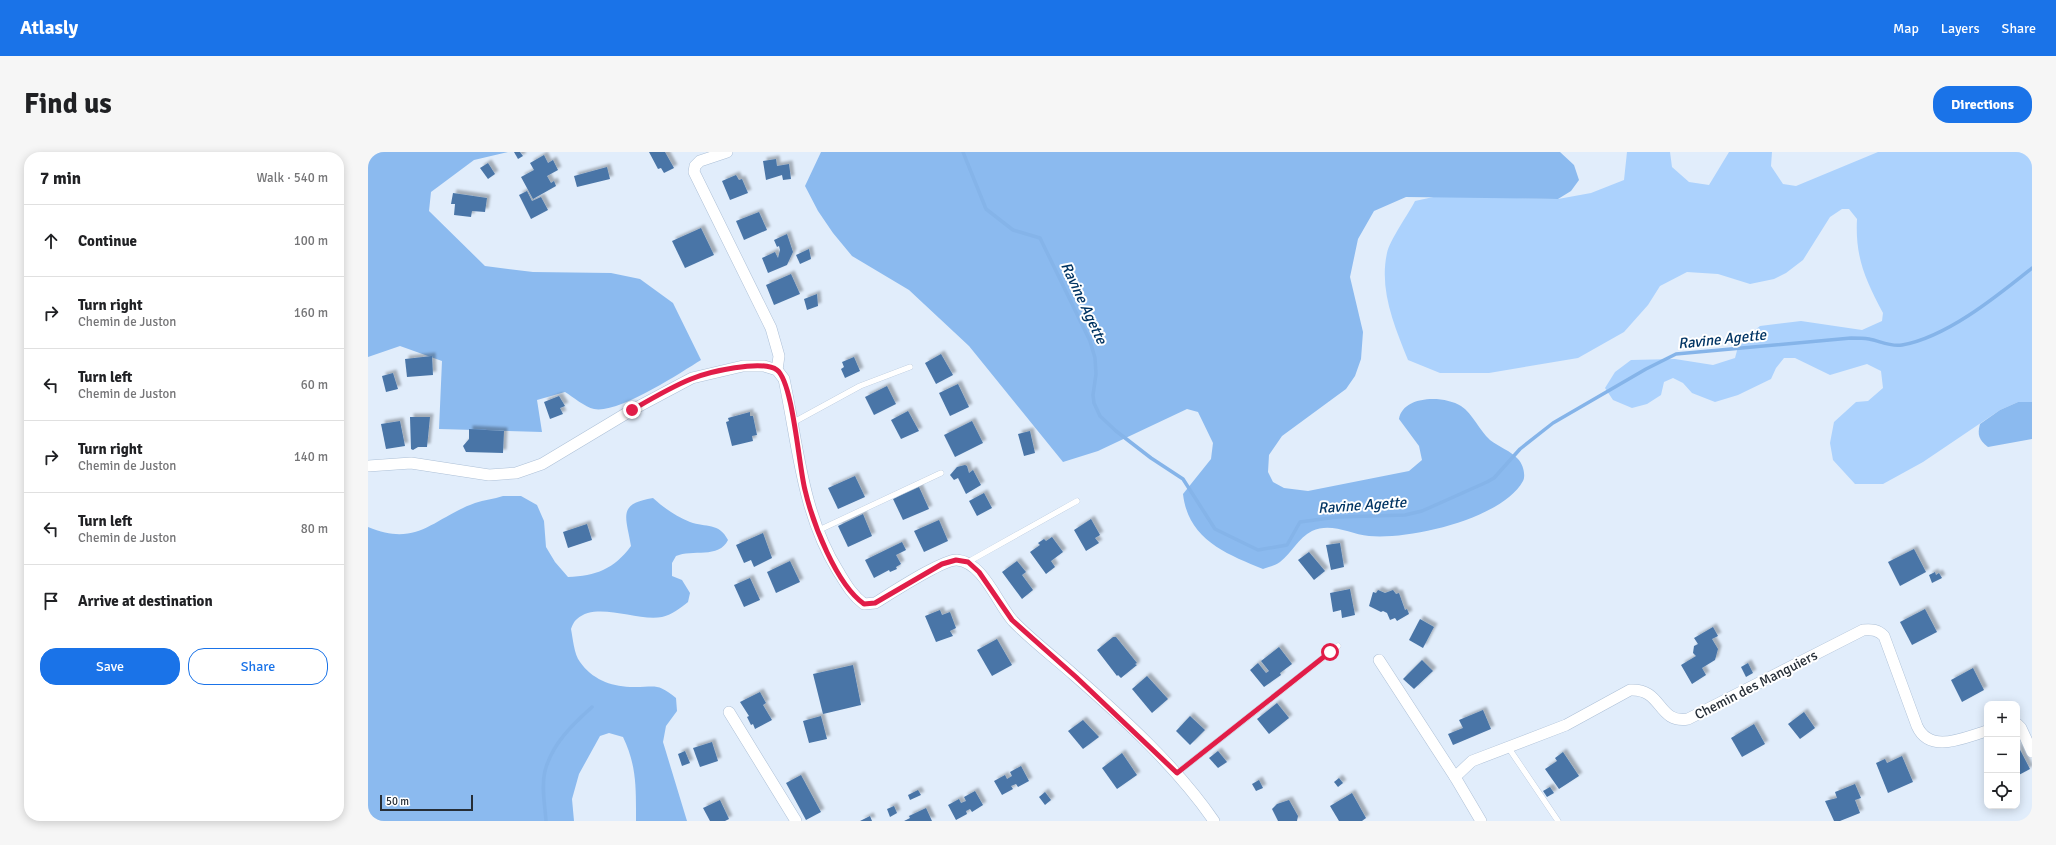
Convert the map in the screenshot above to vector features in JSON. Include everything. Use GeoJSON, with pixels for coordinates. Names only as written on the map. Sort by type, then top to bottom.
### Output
{"type":"FeatureCollection","features":[{"type":"Feature","properties":{"kind":"street"},"geometry":{"type":"LineString","coordinates":[[727,152],[700,161],[695,166],[694,172],[771,328],[779,356],[777,370]]}},
{"type":"Feature","properties":{"kind":"street"},"geometry":{"type":"LineString","coordinates":[[368,466],[410,463],[489,475],[516,473],[542,464],[632,410],[692,378],[744,366],[764,366],[777,370],[784,379],[794,422],[805,490],[817,531],[853,597],[864,604],[875,603],[942,564],[956,560],[968,562],[979,572],[1012,620],[1076,677],[1177,773],[1214,821]]}},
{"type":"Feature","properties":{"kind":"street","name":"Chemin des Manguiers"},"geometry":{"type":"LineString","coordinates":[[1455,777],[1472,761],[1566,725],[1630,690],[1650,693],[1669,716],[1678,721],[1688,719],[1863,630],[1868,629],[1880,632],[1884,636],[1917,726],[1924,737],[1943,743],[1984,732]]}},
{"type":"Feature","properties":{"kind":"street"},"geometry":{"type":"LineString","coordinates":[[1379,660],[1455,777],[1481,821]]}},
{"type":"Feature","properties":{"kind":"street"},"geometry":{"type":"LineString","coordinates":[[729,712],[796,821]]}},
{"type":"Feature","properties":{"kind":"street"},"geometry":{"type":"LineString","coordinates":[[2020,727],[2032,752]]}},
{"type":"Feature","properties":{"kind":"lane"},"geometry":{"type":"LineString","coordinates":[[794,422],[860,386],[910,367]]}},
{"type":"Feature","properties":{"kind":"lane"},"geometry":{"type":"LineString","coordinates":[[817,531],[941,473]]}},
{"type":"Feature","properties":{"kind":"lane"},"geometry":{"type":"LineString","coordinates":[[968,562],[1077,501]]}},
{"type":"Feature","properties":{"kind":"lane"},"geometry":{"type":"LineString","coordinates":[[1177,773],[1338,646]]}},
{"type":"Feature","properties":{"kind":"lane"},"geometry":{"type":"LineString","coordinates":[[1508,747],[1558,821]]}},
{"type":"Feature","properties":{"kind":"shaded area"},"geometry":{"type":"Polygon","coordinates":[[[368,152],[508,152],[474,160],[431,192],[429,211],[485,266],[533,272],[611,273],[640,279],[673,303],[701,360],[649,391],[633,399],[605,409],[590,408],[565,392],[537,400],[542,432],[439,429],[442,361],[400,346],[368,357],[368,152]]]}},
{"type":"Feature","properties":{"kind":"shaded area"},"geometry":{"type":"Polygon","coordinates":[[[821,152],[1560,152],[1574,165],[1579,180],[1571,191],[1558,199],[1406,197],[1374,211],[1358,239],[1350,277],[1363,332],[1361,359],[1355,376],[1346,389],[1282,436],[1269,455],[1268,472],[1273,482],[1284,488],[1308,491],[1409,471],[1422,460],[1419,446],[1399,419],[1402,411],[1408,405],[1425,399],[1435,399],[1454,402],[1465,409],[1490,440],[1515,456],[1520,461],[1523,467],[1524,479],[1512,494],[1496,506],[1476,516],[1430,530],[1407,534],[1369,536],[1333,528],[1319,529],[1307,534],[1278,563],[1263,569],[1223,551],[1201,534],[1192,523],[1186,510],[1183,494],[1211,459],[1213,443],[1198,412],[1187,409],[1098,451],[1063,462],[969,346],[909,290],[852,256],[833,233],[818,211],[805,186],[821,152]]]}},
{"type":"Feature","properties":{"kind":"shaded area"},"geometry":{"type":"Polygon","coordinates":[[[1627,152],[1670,152],[1672,167],[1689,182],[1709,185],[1729,152],[1772,152],[1771,166],[1783,184],[1796,186],[1878,152],[2032,152],[2032,402],[2018,402],[2000,410],[1923,462],[1883,484],[1855,484],[1833,460],[1830,443],[1834,422],[1856,402],[1868,401],[1883,388],[1881,371],[1867,364],[1830,375],[1795,358],[1784,358],[1776,368],[1771,379],[1738,395],[1715,402],[1692,393],[1683,383],[1673,378],[1664,382],[1661,395],[1647,404],[1632,408],[1613,400],[1605,388],[1615,372],[1631,360],[1675,359],[1713,365],[1735,358],[1739,343],[1760,326],[1801,321],[1862,330],[1882,321],[1883,313],[1862,268],[1858,245],[1857,219],[1849,209],[1842,209],[1830,217],[1803,260],[1786,273],[1774,279],[1750,284],[1718,274],[1687,272],[1660,286],[1648,305],[1624,332],[1578,358],[1489,373],[1440,373],[1408,360],[1389,307],[1386,294],[1385,267],[1387,253],[1391,242],[1415,201],[1438,196],[1558,199],[1591,193],[1624,180],[1627,152]]]}},
{"type":"Feature","properties":{"kind":"shaded area"},"geometry":{"type":"Polygon","coordinates":[[[2018,402],[2032,402],[2032,439],[1988,447],[1980,437],[1980,424],[2000,410],[2018,402]]]}},
{"type":"Feature","properties":{"kind":"shaded area"},"geometry":{"type":"Polygon","coordinates":[[[503,496],[521,496],[537,505],[544,521],[546,547],[555,562],[568,577],[587,575],[604,570],[625,554],[631,546],[626,519],[629,508],[634,504],[653,498],[666,509],[685,520],[696,524],[712,526],[721,530],[728,540],[724,546],[712,552],[690,553],[676,556],[672,563],[672,576],[682,580],[690,593],[688,602],[672,613],[662,617],[652,618],[618,613],[595,612],[585,614],[577,619],[571,629],[578,659],[590,673],[596,677],[615,685],[630,687],[659,687],[676,698],[677,711],[666,726],[663,742],[687,821],[636,821],[635,778],[628,748],[623,737],[609,733],[600,736],[579,774],[572,799],[574,821],[368,821],[368,527],[385,533],[413,533],[460,509],[475,503],[503,496]]]}},
{"type":"Feature","properties":{"kind":"building"},"geometry":{"type":"Polygon","coordinates":[[[514,152],[520,152],[523,156],[518,159],[514,152]]]}},
{"type":"Feature","properties":{"kind":"building"},"geometry":{"type":"Polygon","coordinates":[[[649,152],[665,152],[674,168],[664,173],[661,168],[658,169],[649,152]]]}},
{"type":"Feature","properties":{"kind":"building"},"geometry":{"type":"Polygon","coordinates":[[[544,155],[548,163],[553,160],[558,170],[547,176],[551,183],[554,181],[556,186],[533,199],[521,177],[534,170],[530,163],[544,155]]]}},
{"type":"Feature","properties":{"kind":"building"},"geometry":{"type":"Polygon","coordinates":[[[776,159],[777,166],[789,164],[791,179],[783,180],[782,175],[766,180],[763,161],[776,159]]]}},
{"type":"Feature","properties":{"kind":"building"},"geometry":{"type":"Polygon","coordinates":[[[488,163],[495,174],[488,179],[480,168],[488,163]]]}},
{"type":"Feature","properties":{"kind":"building"},"geometry":{"type":"Polygon","coordinates":[[[607,167],[610,179],[577,187],[574,176],[607,167]]]}},
{"type":"Feature","properties":{"kind":"building"},"geometry":{"type":"Polygon","coordinates":[[[736,175],[739,180],[742,179],[748,193],[730,200],[722,181],[736,175]]]}},
{"type":"Feature","properties":{"kind":"building"},"geometry":{"type":"Polygon","coordinates":[[[527,191],[532,201],[541,197],[548,210],[531,219],[519,195],[527,191]]]}},
{"type":"Feature","properties":{"kind":"building"},"geometry":{"type":"Polygon","coordinates":[[[453,193],[487,198],[485,212],[472,211],[471,217],[454,215],[455,204],[451,204],[453,193]]]}},
{"type":"Feature","properties":{"kind":"building"},"geometry":{"type":"Polygon","coordinates":[[[759,212],[767,230],[744,240],[736,221],[759,212]]]}},
{"type":"Feature","properties":{"kind":"building"},"geometry":{"type":"Polygon","coordinates":[[[701,228],[714,255],[685,268],[672,241],[701,228]]]}},
{"type":"Feature","properties":{"kind":"building"},"geometry":{"type":"Polygon","coordinates":[[[787,234],[793,252],[787,265],[768,273],[762,258],[775,252],[778,258],[780,250],[779,246],[777,247],[774,240],[787,234]]]}},
{"type":"Feature","properties":{"kind":"building"},"geometry":{"type":"Polygon","coordinates":[[[809,249],[811,259],[800,264],[796,255],[809,249]]]}},
{"type":"Feature","properties":{"kind":"building"},"geometry":{"type":"Polygon","coordinates":[[[791,274],[800,294],[774,305],[766,285],[791,274]]]}},
{"type":"Feature","properties":{"kind":"building"},"geometry":{"type":"Polygon","coordinates":[[[817,294],[818,306],[807,310],[804,299],[817,294]]]}},
{"type":"Feature","properties":{"kind":"building"},"geometry":{"type":"Polygon","coordinates":[[[941,354],[953,375],[936,384],[925,363],[941,354]]]}},
{"type":"Feature","properties":{"kind":"building"},"geometry":{"type":"Polygon","coordinates":[[[432,356],[433,375],[407,377],[405,359],[432,356]]]}},
{"type":"Feature","properties":{"kind":"building"},"geometry":{"type":"Polygon","coordinates":[[[854,357],[860,371],[845,378],[841,369],[844,367],[842,362],[854,357]]]}},
{"type":"Feature","properties":{"kind":"building"},"geometry":{"type":"Polygon","coordinates":[[[393,373],[398,389],[386,392],[382,376],[393,373]]]}},
{"type":"Feature","properties":{"kind":"building"},"geometry":{"type":"Polygon","coordinates":[[[958,384],[969,407],[950,416],[939,393],[958,384]]]}},
{"type":"Feature","properties":{"kind":"building"},"geometry":{"type":"Polygon","coordinates":[[[887,386],[896,404],[874,415],[865,397],[887,386]]]}},
{"type":"Feature","properties":{"kind":"building"},"geometry":{"type":"Polygon","coordinates":[[[559,396],[565,406],[560,408],[563,414],[550,419],[544,402],[559,396]]]}},
{"type":"Feature","properties":{"kind":"building"},"geometry":{"type":"Polygon","coordinates":[[[908,411],[919,431],[901,439],[891,420],[908,411]]]}},
{"type":"Feature","properties":{"kind":"building"},"geometry":{"type":"Polygon","coordinates":[[[750,412],[750,416],[753,416],[757,435],[752,436],[753,441],[732,446],[726,422],[729,421],[728,418],[750,412]]]}},
{"type":"Feature","properties":{"kind":"building"},"geometry":{"type":"Polygon","coordinates":[[[410,417],[430,417],[427,447],[418,447],[413,450],[411,449],[410,417]]]}},
{"type":"Feature","properties":{"kind":"building"},"geometry":{"type":"Polygon","coordinates":[[[400,421],[405,446],[386,449],[381,424],[400,421]]]}},
{"type":"Feature","properties":{"kind":"building"},"geometry":{"type":"Polygon","coordinates":[[[972,421],[983,443],[955,457],[944,435],[972,421]]]}},
{"type":"Feature","properties":{"kind":"building"},"geometry":{"type":"Polygon","coordinates":[[[469,429],[504,431],[503,453],[466,452],[463,446],[469,439],[469,429]]]}},
{"type":"Feature","properties":{"kind":"building"},"geometry":{"type":"Polygon","coordinates":[[[1030,431],[1035,453],[1024,456],[1018,434],[1030,431]]]}},
{"type":"Feature","properties":{"kind":"building"},"geometry":{"type":"Polygon","coordinates":[[[967,466],[969,473],[973,470],[981,485],[966,494],[958,478],[954,480],[950,475],[957,467],[967,466]]]}},
{"type":"Feature","properties":{"kind":"building"},"geometry":{"type":"Polygon","coordinates":[[[855,476],[865,497],[838,509],[828,488],[855,476]]]}},
{"type":"Feature","properties":{"kind":"building"},"geometry":{"type":"Polygon","coordinates":[[[919,487],[929,509],[903,520],[893,499],[919,487]]]}},
{"type":"Feature","properties":{"kind":"building"},"geometry":{"type":"Polygon","coordinates":[[[984,493],[992,508],[977,516],[969,501],[984,493]]]}},
{"type":"Feature","properties":{"kind":"building"},"geometry":{"type":"Polygon","coordinates":[[[863,514],[872,536],[848,547],[838,526],[863,514]]]}},
{"type":"Feature","properties":{"kind":"building"},"geometry":{"type":"Polygon","coordinates":[[[1091,519],[1100,535],[1095,538],[1099,543],[1086,551],[1074,530],[1091,519]]]}},
{"type":"Feature","properties":{"kind":"building"},"geometry":{"type":"Polygon","coordinates":[[[939,520],[948,541],[924,552],[914,531],[939,520]]]}},
{"type":"Feature","properties":{"kind":"building"},"geometry":{"type":"Polygon","coordinates":[[[587,524],[592,540],[568,548],[563,532],[587,524]]]}},
{"type":"Feature","properties":{"kind":"building"},"geometry":{"type":"Polygon","coordinates":[[[763,533],[772,558],[754,567],[751,560],[744,563],[736,545],[763,533]]]}},
{"type":"Feature","properties":{"kind":"building"},"geometry":{"type":"Polygon","coordinates":[[[1052,537],[1063,552],[1051,561],[1055,567],[1046,574],[1030,552],[1040,545],[1038,543],[1044,539],[1046,541],[1052,537]]]}},
{"type":"Feature","properties":{"kind":"building"},"geometry":{"type":"Polygon","coordinates":[[[902,542],[906,550],[896,555],[901,564],[896,567],[897,569],[890,572],[889,570],[874,578],[865,560],[902,542]]]}},
{"type":"Feature","properties":{"kind":"building"},"geometry":{"type":"Polygon","coordinates":[[[1340,543],[1344,567],[1331,570],[1326,545],[1340,543]]]}},
{"type":"Feature","properties":{"kind":"building"},"geometry":{"type":"Polygon","coordinates":[[[1914,549],[1926,572],[1900,586],[1888,562],[1914,549]]]}},
{"type":"Feature","properties":{"kind":"building"},"geometry":{"type":"Polygon","coordinates":[[[1309,552],[1325,571],[1314,580],[1298,560],[1309,552]]]}},
{"type":"Feature","properties":{"kind":"building"},"geometry":{"type":"Polygon","coordinates":[[[790,561],[800,582],[776,593],[767,572],[790,561]]]}},
{"type":"Feature","properties":{"kind":"building"},"geometry":{"type":"Polygon","coordinates":[[[1017,561],[1026,572],[1022,575],[1033,590],[1022,599],[1002,572],[1017,561]]]}},
{"type":"Feature","properties":{"kind":"building"},"geometry":{"type":"Polygon","coordinates":[[[1935,572],[1936,575],[1939,573],[1942,578],[1932,583],[1929,575],[1935,572]]]}},
{"type":"Feature","properties":{"kind":"building"},"geometry":{"type":"Polygon","coordinates":[[[750,578],[760,600],[744,607],[734,585],[750,578]]]}},
{"type":"Feature","properties":{"kind":"building"},"geometry":{"type":"Polygon","coordinates":[[[1350,589],[1355,615],[1342,618],[1341,610],[1333,612],[1330,593],[1350,589]]]}},
{"type":"Feature","properties":{"kind":"building"},"geometry":{"type":"Polygon","coordinates":[[[1378,590],[1385,593],[1393,590],[1396,594],[1399,593],[1405,610],[1407,609],[1409,614],[1397,621],[1395,618],[1390,620],[1387,613],[1383,611],[1381,612],[1369,606],[1373,592],[1376,593],[1378,590]]]}},
{"type":"Feature","properties":{"kind":"building"},"geometry":{"type":"Polygon","coordinates":[[[1925,609],[1937,632],[1912,645],[1900,622],[1925,609]]]}},
{"type":"Feature","properties":{"kind":"building"},"geometry":{"type":"Polygon","coordinates":[[[940,610],[942,615],[950,612],[956,628],[950,631],[953,636],[936,642],[925,616],[940,610]]]}},
{"type":"Feature","properties":{"kind":"building"},"geometry":{"type":"Polygon","coordinates":[[[1420,619],[1434,627],[1423,648],[1409,640],[1420,619]]]}},
{"type":"Feature","properties":{"kind":"building"},"geometry":{"type":"Polygon","coordinates":[[[1713,627],[1718,636],[1712,639],[1718,649],[1715,660],[1702,668],[1706,675],[1692,684],[1681,665],[1696,656],[1693,653],[1694,646],[1698,644],[1694,638],[1713,627]]]}},
{"type":"Feature","properties":{"kind":"building"},"geometry":{"type":"Polygon","coordinates":[[[1113,637],[1116,637],[1137,663],[1135,664],[1137,665],[1121,678],[1118,675],[1117,676],[1097,650],[1113,637]]]}},
{"type":"Feature","properties":{"kind":"building"},"geometry":{"type":"Polygon","coordinates":[[[997,639],[1012,665],[992,676],[977,650],[997,639]]]}},
{"type":"Feature","properties":{"kind":"building"},"geometry":{"type":"Polygon","coordinates":[[[1279,647],[1292,664],[1280,673],[1281,675],[1264,687],[1250,670],[1258,663],[1266,673],[1269,671],[1261,661],[1279,647]]]}},
{"type":"Feature","properties":{"kind":"building"},"geometry":{"type":"Polygon","coordinates":[[[1422,660],[1433,671],[1414,689],[1403,679],[1422,660]]]}},
{"type":"Feature","properties":{"kind":"building"},"geometry":{"type":"Polygon","coordinates":[[[1748,663],[1753,673],[1746,677],[1741,667],[1748,663]]]}},
{"type":"Feature","properties":{"kind":"building"},"geometry":{"type":"Polygon","coordinates":[[[853,665],[861,705],[823,714],[813,674],[853,665]]]}},
{"type":"Feature","properties":{"kind":"building"},"geometry":{"type":"Polygon","coordinates":[[[1973,668],[1984,690],[1962,702],[1951,680],[1973,668]]]}},
{"type":"Feature","properties":{"kind":"building"},"geometry":{"type":"Polygon","coordinates":[[[1147,676],[1168,699],[1152,713],[1132,689],[1147,676]]]}},
{"type":"Feature","properties":{"kind":"building"},"geometry":{"type":"Polygon","coordinates":[[[760,692],[766,703],[763,705],[772,720],[755,729],[753,724],[751,725],[747,717],[749,716],[740,702],[760,692]]]}},
{"type":"Feature","properties":{"kind":"building"},"geometry":{"type":"Polygon","coordinates":[[[1277,703],[1289,718],[1269,734],[1257,719],[1277,703]]]}},
{"type":"Feature","properties":{"kind":"building"},"geometry":{"type":"Polygon","coordinates":[[[1483,710],[1491,729],[1453,745],[1448,734],[1463,728],[1459,720],[1483,710]]]}},
{"type":"Feature","properties":{"kind":"building"},"geometry":{"type":"Polygon","coordinates":[[[1804,712],[1815,728],[1800,739],[1788,724],[1804,712]]]}},
{"type":"Feature","properties":{"kind":"building"},"geometry":{"type":"Polygon","coordinates":[[[821,716],[827,739],[809,743],[803,721],[821,716]]]}},
{"type":"Feature","properties":{"kind":"building"},"geometry":{"type":"Polygon","coordinates":[[[1190,716],[1205,730],[1190,745],[1176,731],[1190,716]]]}},
{"type":"Feature","properties":{"kind":"building"},"geometry":{"type":"Polygon","coordinates":[[[1083,720],[1099,737],[1083,749],[1068,731],[1083,720]]]}},
{"type":"Feature","properties":{"kind":"building"},"geometry":{"type":"Polygon","coordinates":[[[1754,724],[1765,744],[1742,757],[1731,738],[1754,724]]]}},
{"type":"Feature","properties":{"kind":"building"},"geometry":{"type":"Polygon","coordinates":[[[712,742],[718,761],[700,767],[693,748],[712,742]]]}},
{"type":"Feature","properties":{"kind":"building"},"geometry":{"type":"Polygon","coordinates":[[[2020,750],[2030,769],[2020,774],[2020,750]]]}},
{"type":"Feature","properties":{"kind":"building"},"geometry":{"type":"Polygon","coordinates":[[[685,751],[690,763],[682,766],[678,754],[685,751]]]}},
{"type":"Feature","properties":{"kind":"building"},"geometry":{"type":"Polygon","coordinates":[[[1218,751],[1227,762],[1218,768],[1209,758],[1218,751]]]}},
{"type":"Feature","properties":{"kind":"building"},"geometry":{"type":"Polygon","coordinates":[[[1563,752],[1579,776],[1559,789],[1545,769],[1557,761],[1555,758],[1563,752]]]}},
{"type":"Feature","properties":{"kind":"building"},"geometry":{"type":"Polygon","coordinates":[[[1122,753],[1137,775],[1117,789],[1102,768],[1122,753]]]}},
{"type":"Feature","properties":{"kind":"building"},"geometry":{"type":"Polygon","coordinates":[[[1902,756],[1913,782],[1888,793],[1876,763],[1885,759],[1887,763],[1902,756]]]}},
{"type":"Feature","properties":{"kind":"building"},"geometry":{"type":"Polygon","coordinates":[[[1021,766],[1029,781],[1018,787],[1016,784],[1011,786],[1013,789],[1002,795],[994,781],[1005,775],[1007,779],[1012,776],[1010,772],[1021,766]]]}},
{"type":"Feature","properties":{"kind":"building"},"geometry":{"type":"Polygon","coordinates":[[[801,775],[821,812],[806,820],[786,783],[801,775]]]}},
{"type":"Feature","properties":{"kind":"building"},"geometry":{"type":"Polygon","coordinates":[[[1339,778],[1343,783],[1338,787],[1334,782],[1339,778]]]}},
{"type":"Feature","properties":{"kind":"building"},"geometry":{"type":"Polygon","coordinates":[[[1259,780],[1263,788],[1256,791],[1252,784],[1259,780]]]}},
{"type":"Feature","properties":{"kind":"building"},"geometry":{"type":"Polygon","coordinates":[[[1855,784],[1861,798],[1855,800],[1860,813],[1840,821],[1834,821],[1825,801],[1837,798],[1835,792],[1855,784]]]}},
{"type":"Feature","properties":{"kind":"building"},"geometry":{"type":"Polygon","coordinates":[[[1550,787],[1554,793],[1547,797],[1543,791],[1550,787]]]}},
{"type":"Feature","properties":{"kind":"building"},"geometry":{"type":"Polygon","coordinates":[[[918,790],[921,795],[910,800],[908,795],[918,790]]]}},
{"type":"Feature","properties":{"kind":"building"},"geometry":{"type":"Polygon","coordinates":[[[975,791],[983,805],[972,812],[970,809],[966,811],[967,814],[956,820],[948,805],[959,799],[961,803],[966,801],[964,797],[975,791]]]}},
{"type":"Feature","properties":{"kind":"building"},"geometry":{"type":"Polygon","coordinates":[[[1045,792],[1051,800],[1045,805],[1039,797],[1045,792]]]}},
{"type":"Feature","properties":{"kind":"building"},"geometry":{"type":"Polygon","coordinates":[[[1352,793],[1366,818],[1362,821],[1339,821],[1330,806],[1352,793]]]}},
{"type":"Feature","properties":{"kind":"building"},"geometry":{"type":"Polygon","coordinates":[[[720,800],[729,819],[725,821],[710,821],[703,808],[720,800]]]}},
{"type":"Feature","properties":{"kind":"building"},"geometry":{"type":"Polygon","coordinates":[[[1289,800],[1298,816],[1297,821],[1278,821],[1272,809],[1277,804],[1289,800]]]}},
{"type":"Feature","properties":{"kind":"building"},"geometry":{"type":"Polygon","coordinates":[[[894,806],[897,813],[890,817],[887,809],[894,806]]]}},
{"type":"Feature","properties":{"kind":"building"},"geometry":{"type":"Polygon","coordinates":[[[926,808],[932,821],[904,821],[910,818],[909,816],[926,808]]]}},
{"type":"Feature","properties":{"kind":"building"},"geometry":{"type":"Polygon","coordinates":[[[870,816],[872,821],[860,821],[870,816]]]}},
{"type":"Feature","properties":{"kind":"waterway","name":"Ravine Agette"},"geometry":{"type":"LineString","coordinates":[[963,152],[986,209],[1013,230],[1040,238],[1090,341],[1095,358],[1096,374],[1093,395],[1094,403],[1100,416],[1116,431],[1151,458],[1183,479],[1215,529],[1258,550],[1287,545],[1300,522],[1337,517],[1405,515],[1422,511],[1487,482],[1494,478],[1520,449],[1553,423],[1646,369],[1676,354],[1851,338],[1873,340],[1889,345],[1902,345],[1919,341],[1954,325],[1987,303],[2032,268]]}},
{"type":"Feature","properties":{"kind":"waterway"},"geometry":{"type":"LineString","coordinates":[[546,821],[543,783],[548,761],[552,752],[564,736],[592,707]]}},
{"type":"Feature","properties":{"kind":"route"},"geometry":{"type":"LineString","coordinates":[[632,410],[692,378],[744,366],[764,366],[777,370],[784,379],[794,422],[805,490],[817,531],[853,597],[864,604],[875,603],[942,564],[956,560],[968,562],[979,572],[1012,620],[1076,677],[1177,773],[1330,652]]}}]}
